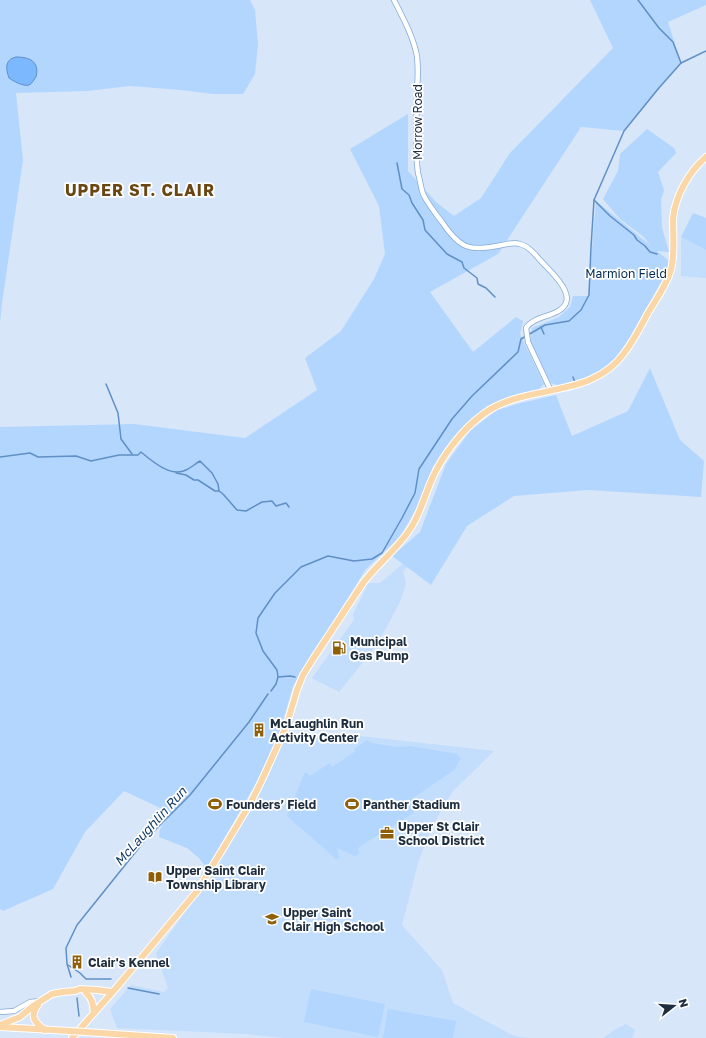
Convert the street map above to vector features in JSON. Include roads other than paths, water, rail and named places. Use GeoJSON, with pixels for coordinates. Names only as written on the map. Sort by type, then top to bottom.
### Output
{"type":"FeatureCollection","features":[{"type":"Feature","properties":{"kind":"main road"},"geometry":{"type":"LineString","coordinates":[[72,1038],[192,898],[212,869],[250,804],[267,771],[286,727],[297,690],[303,676],[360,587],[368,576],[400,543],[412,526],[421,509],[434,475],[458,439],[474,421],[499,404],[513,399],[582,384],[599,376],[610,368],[625,352],[668,279],[673,258],[673,218],[677,200],[690,175],[706,156]]}},
{"type":"Feature","properties":{"kind":"main road"},"geometry":{"type":"LineString","coordinates":[[0,1026],[20,1017],[52,994],[80,989],[112,992]]}},
{"type":"Feature","properties":{"kind":"main road"},"geometry":{"type":"LineString","coordinates":[[75,991],[80,993],[97,994],[112,992]]}},
{"type":"Feature","properties":{"kind":"main road"},"geometry":{"type":"LineString","coordinates":[[86,993],[90,996],[94,1013]]}},
{"type":"Feature","properties":{"kind":"main road"},"geometry":{"type":"LineString","coordinates":[[41,1001],[36,1007],[34,1016],[36,1022],[45,1030]]}},
{"type":"Feature","properties":{"kind":"main road"},"geometry":{"type":"LineString","coordinates":[[0,1026],[140,1037],[173,1038]]}},
{"type":"Feature","properties":{"kind":"main road"},"geometry":{"type":"LineString","coordinates":[[100,1033],[108,1038]]}},
{"type":"Feature","properties":{"kind":"street","name":"Morrow Road"},"geometry":{"type":"LineString","coordinates":[[394,0],[414,43],[417,56],[418,78],[416,141],[417,163],[423,193],[450,234],[458,242],[468,247],[481,249],[519,243],[529,248],[558,279],[565,290],[566,302],[561,309],[533,321],[528,324],[526,328],[527,339],[551,391]]}},
{"type":"Feature","properties":{"kind":"street"},"geometry":{"type":"LineString","coordinates":[[0,1012],[14,1011],[30,1002],[41,1001]]}},
{"type":"Feature","properties":{"kind":"water"},"geometry":{"type":"Polygon","coordinates":[[[16,57],[29,59],[35,64],[37,72],[36,77],[29,85],[16,82],[9,78],[7,65],[9,60],[16,57]]]}},
{"type":"Feature","properties":{"kind":"waterway"},"geometry":{"type":"LineString","coordinates":[[638,0],[659,28],[673,42],[681,63]]}},
{"type":"Feature","properties":{"kind":"waterway","name":"McLaughlin Run"},"geometry":{"type":"LineString","coordinates":[[271,691],[276,684],[278,677],[277,670],[263,651],[256,633],[258,618],[275,593],[301,567],[328,556],[354,561],[372,559],[382,553],[415,493],[419,469],[452,419],[472,396],[518,352],[521,339],[545,325],[569,321],[581,310],[589,295],[594,200],[624,131],[681,63],[706,51]]}},
{"type":"Feature","properties":{"kind":"waterway"},"geometry":{"type":"LineString","coordinates":[[397,163],[402,189],[409,195],[412,203],[423,220],[425,230],[447,254],[462,262],[464,268],[477,278],[478,284],[486,288],[495,297]]}},
{"type":"Feature","properties":{"kind":"waterway"},"geometry":{"type":"LineString","coordinates":[[594,200],[610,216],[634,235],[637,240],[650,252],[657,254]]}},
{"type":"Feature","properties":{"kind":"waterway","name":"McLaughlin Run"},"geometry":{"type":"LineString","coordinates":[[541,327],[544,334]]}},
{"type":"Feature","properties":{"kind":"waterway"},"geometry":{"type":"LineString","coordinates":[[573,377],[575,382]]}},
{"type":"Feature","properties":{"kind":"waterway"},"geometry":{"type":"LineString","coordinates":[[106,384],[118,413],[121,439],[132,454]]}},
{"type":"Feature","properties":{"kind":"waterway"},"geometry":{"type":"LineString","coordinates":[[0,457],[30,453],[38,457],[76,456],[91,461],[119,455],[138,455],[141,452],[162,467],[174,472],[186,470],[200,461],[212,473],[218,484],[219,491]]}},
{"type":"Feature","properties":{"kind":"waterway"},"geometry":{"type":"LineString","coordinates":[[176,473],[186,475],[194,480],[198,480],[215,491],[219,491],[237,510],[246,511],[262,502],[272,501],[276,506],[286,503],[289,507]]}},
{"type":"Feature","properties":{"kind":"waterway"},"geometry":{"type":"LineString","coordinates":[[278,677],[295,677]]}},
{"type":"Feature","properties":{"kind":"waterway","name":"McLaughlin Run"},"geometry":{"type":"LineString","coordinates":[[71,977],[67,964],[66,948],[77,925],[146,839],[190,795],[249,722],[268,694]]}},
{"type":"Feature","properties":{"kind":"waterway"},"geometry":{"type":"LineString","coordinates":[[68,965],[86,979],[111,979]]}},
{"type":"Feature","properties":{"kind":"waterway"},"geometry":{"type":"LineString","coordinates":[[128,988],[159,994]]}},
{"type":"Feature","properties":{"kind":"waterway","name":"McLaughlin Run"},"geometry":{"type":"LineString","coordinates":[[77,998],[79,1016]]}},
{"type":"Feature","properties":{"kind":"place","name":"Municipal Gas Pump"},"geometry":{"type":"Point","coordinates":[339,648]}},
{"type":"Feature","properties":{"kind":"place","name":"McLaughlin Run Activity Center"},"geometry":{"type":"Point","coordinates":[259,730]}},
{"type":"Feature","properties":{"kind":"place","name":"Founders’ Field"},"geometry":{"type":"Point","coordinates":[215,804]}},
{"type":"Feature","properties":{"kind":"place","name":"Panther Stadium"},"geometry":{"type":"Point","coordinates":[352,804]}},
{"type":"Feature","properties":{"kind":"place","name":"Upper St Clair School District"},"geometry":{"type":"Point","coordinates":[387,833]}},
{"type":"Feature","properties":{"kind":"place","name":"Upper Saint Clair Township Library"},"geometry":{"type":"Point","coordinates":[155,877]}},
{"type":"Feature","properties":{"kind":"place","name":"Upper Saint Clair High School"},"geometry":{"type":"Point","coordinates":[272,919]}},
{"type":"Feature","properties":{"kind":"place","name":"Clair's Kennel"},"geometry":{"type":"Point","coordinates":[77,962]}},
{"type":"Feature","properties":{"kind":"district","name":"UPPER ST. CLAIR"},"geometry":{"type":"Point","coordinates":[140,190]}},
{"type":"Feature","properties":{"kind":"park label","name":"Marmion Field"},"geometry":{"type":"Point","coordinates":[626,273]}}]}
